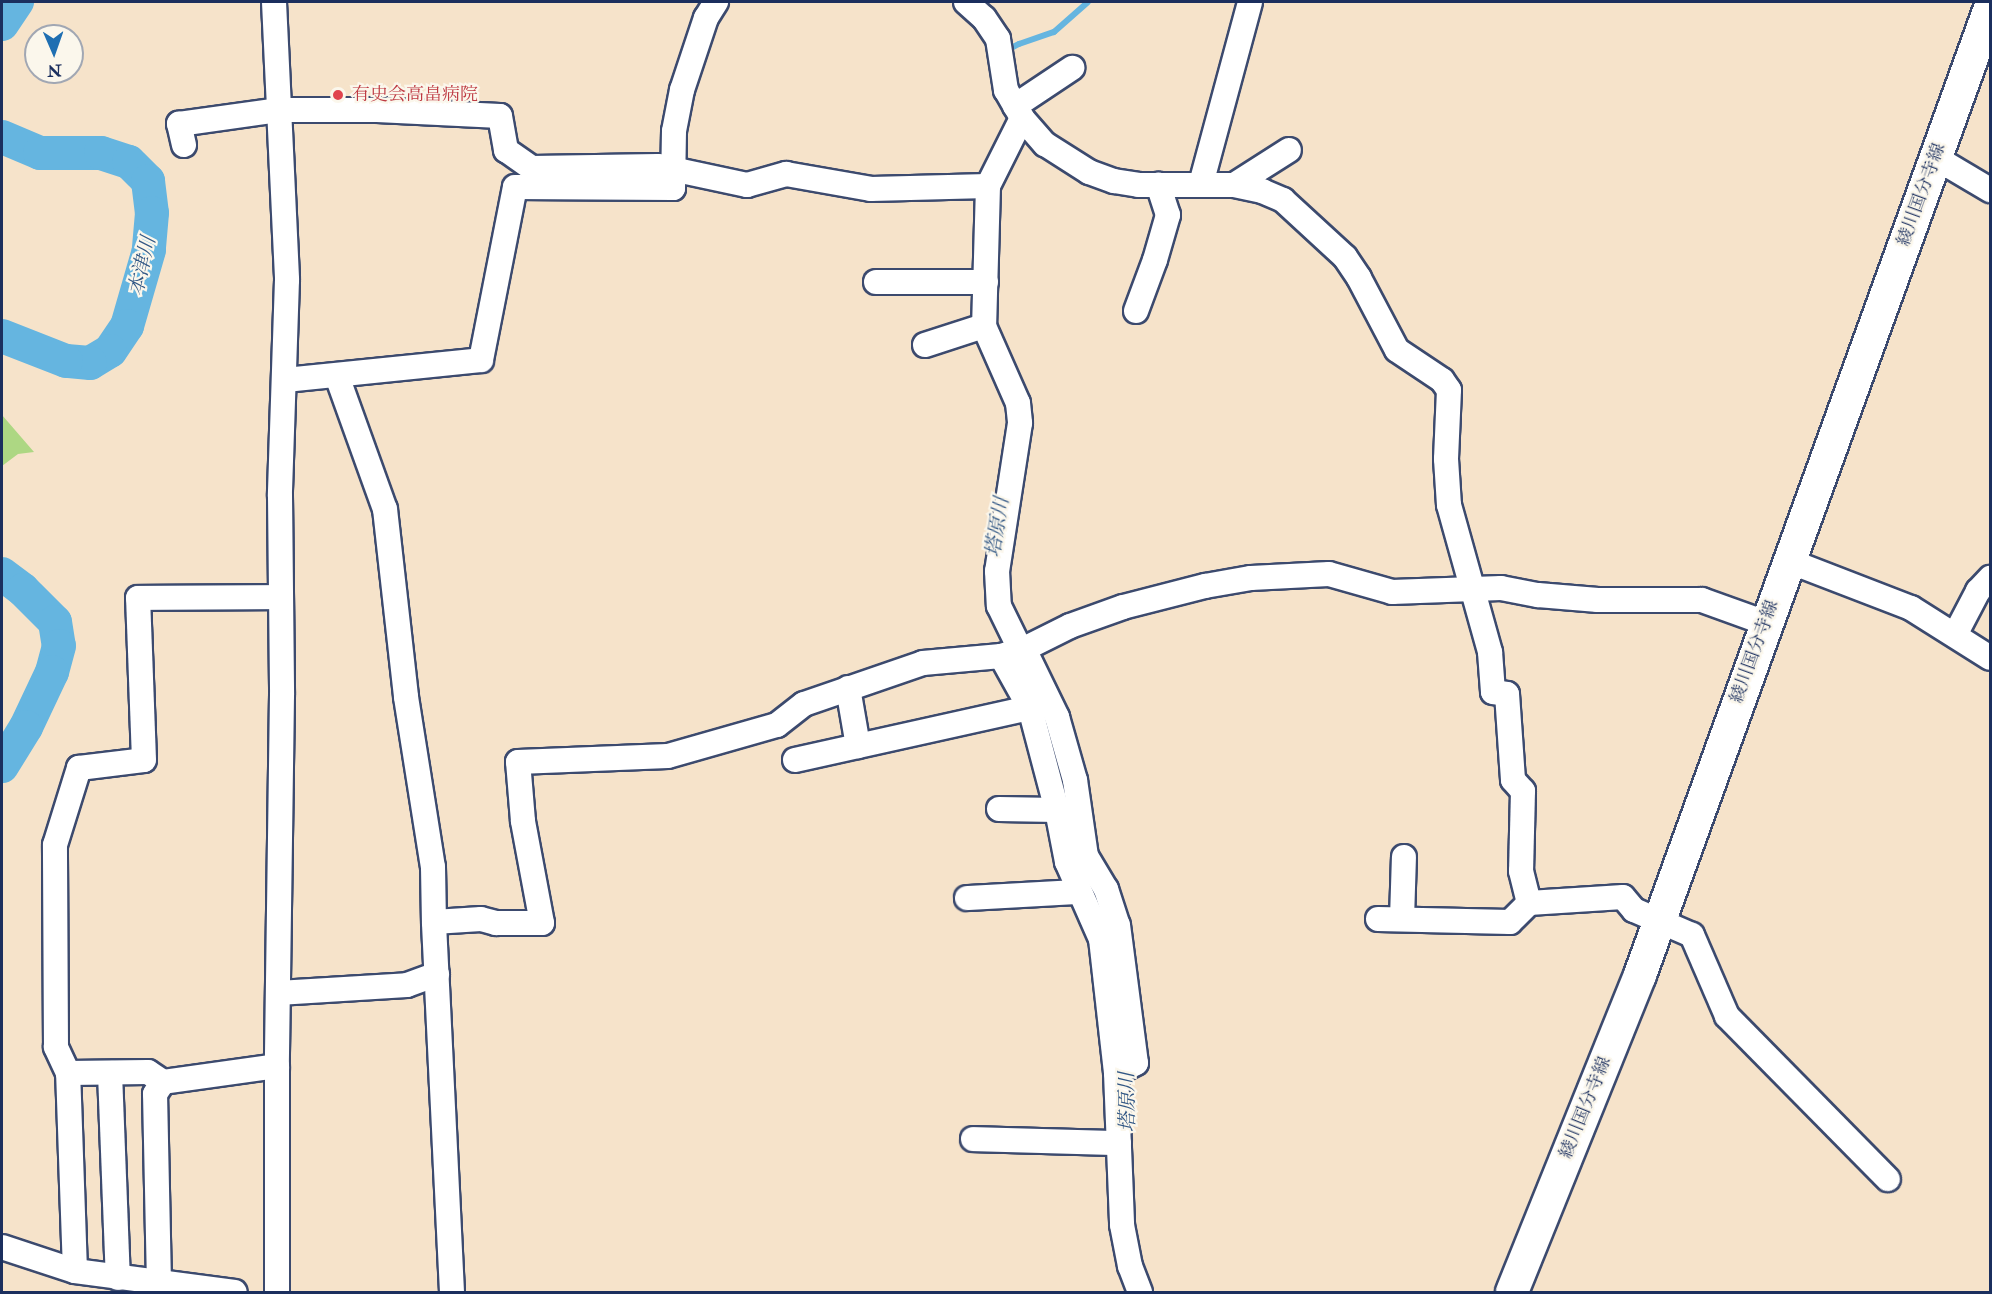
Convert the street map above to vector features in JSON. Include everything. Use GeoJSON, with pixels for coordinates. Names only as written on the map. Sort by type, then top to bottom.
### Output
{"type":"FeatureCollection","features":[{"type":"Feature","properties":{"kind":"main road","name":"綾川国分寺線"},"geometry":{"type":"LineString","coordinates":[[1512,1293],[1640,975],[1990,8]]}},
{"type":"Feature","properties":{"kind":"street"},"geometry":{"type":"LineString","coordinates":[[274,2],[287,280],[280,496],[277,1293]]}},
{"type":"Feature","properties":{"kind":"street"},"geometry":{"type":"LineString","coordinates":[[285,380],[481,360],[515,187],[673,188],[674,131],[682,90],[706,18],[716,2]]}},
{"type":"Feature","properties":{"kind":"street"},"geometry":{"type":"LineString","coordinates":[[966,2],[984,18],[998,39],[1006,90],[1021,106],[1045,144],[1089,172],[1114,181],[1158,185],[1234,185],[1262,191],[1283,200],[1345,257],[1397,350],[1442,381],[1449,390],[1446,459],[1449,505],[1490,652],[1493,692],[1508,694],[1513,780],[1523,791],[1521,871],[1529,903]]}},
{"type":"Feature","properties":{"kind":"street"},"geometry":{"type":"LineString","coordinates":[[1201,184],[1250,2]]}},
{"type":"Feature","properties":{"kind":"street"},"geometry":{"type":"LineString","coordinates":[[1072,68],[1021,106],[988,186],[984,326],[1018,404],[1020,423],[997,571],[999,606],[1019,647],[1024,649],[1057,717],[1075,780],[1086,856],[1106,889],[1118,925],[1136,1063],[1116,1073]]}},
{"type":"Feature","properties":{"kind":"street"},"geometry":{"type":"LineString","coordinates":[[184,146],[179,124],[278,110],[377,110],[500,116],[506,150],[532,168],[658,166],[747,185],[786,174],[871,189],[988,186]]}},
{"type":"Feature","properties":{"kind":"street"},"geometry":{"type":"LineString","coordinates":[[1234,185],[1289,150]]}},
{"type":"Feature","properties":{"kind":"street"},"geometry":{"type":"LineString","coordinates":[[1936,158],[1990,190]]}},
{"type":"Feature","properties":{"kind":"street"},"geometry":{"type":"LineString","coordinates":[[1136,310],[1155,260],[1168,215],[1158,185]]}},
{"type":"Feature","properties":{"kind":"street"},"geometry":{"type":"LineString","coordinates":[[876,282],[986,282]]}},
{"type":"Feature","properties":{"kind":"street"},"geometry":{"type":"LineString","coordinates":[[925,345],[984,326]]}},
{"type":"Feature","properties":{"kind":"street"},"geometry":{"type":"LineString","coordinates":[[337,376],[385,509],[406,697],[433,867],[452,1293]]}},
{"type":"Feature","properties":{"kind":"street"},"geometry":{"type":"LineString","coordinates":[[1789,561],[1911,608],[1990,658]]}},
{"type":"Feature","properties":{"kind":"street"},"geometry":{"type":"LineString","coordinates":[[434,922],[481,919],[496,923],[542,923],[523,821],[518,762],[668,756],[777,725],[804,704],[923,663],[1000,656],[1024,649],[1070,626],[1123,607],[1205,586],[1251,578],[1329,574],[1392,592],[1502,588],[1538,595],[1598,600],[1702,600],[1766,623]]}},
{"type":"Feature","properties":{"kind":"street"},"geometry":{"type":"LineString","coordinates":[[1955,635],[1978,591],[1990,578]]}},
{"type":"Feature","properties":{"kind":"street"},"geometry":{"type":"LineString","coordinates":[[75,1271],[68,1073],[56,1047],[56,845],[79,768],[144,760],[138,598],[281,597]]}},
{"type":"Feature","properties":{"kind":"street"},"geometry":{"type":"LineString","coordinates":[[1000,656],[1030,708],[1057,810],[1066,862],[1101,939],[1116,1073],[1122,1225],[1130,1266],[1140,1293]]}},
{"type":"Feature","properties":{"kind":"street"},"geometry":{"type":"LineString","coordinates":[[848,688],[858,746]]}},
{"type":"Feature","properties":{"kind":"street"},"geometry":{"type":"LineString","coordinates":[[795,760],[1030,708]]}},
{"type":"Feature","properties":{"kind":"street"},"geometry":{"type":"LineString","coordinates":[[999,809],[1057,810]]}},
{"type":"Feature","properties":{"kind":"street"},"geometry":{"type":"LineString","coordinates":[[1402,919],[1404,857]]}},
{"type":"Feature","properties":{"kind":"street"},"geometry":{"type":"LineString","coordinates":[[967,898],[1083,900],[1106,889]]}},
{"type":"Feature","properties":{"kind":"street"},"geometry":{"type":"LineString","coordinates":[[1378,919],[1510,921],[1529,903],[1623,897],[1634,910],[1692,935],[1727,1016],[1888,1179]]}},
{"type":"Feature","properties":{"kind":"street"},"geometry":{"type":"LineString","coordinates":[[278,993],[407,985],[436,974]]}},
{"type":"Feature","properties":{"kind":"street"},"geometry":{"type":"LineString","coordinates":[[68,1073],[148,1072],[163,1082],[277,1066]]}},
{"type":"Feature","properties":{"kind":"street"},"geometry":{"type":"LineString","coordinates":[[110,1073],[118,1278]]}},
{"type":"Feature","properties":{"kind":"street"},"geometry":{"type":"LineString","coordinates":[[156,1288],[154,1094],[163,1082]]}},
{"type":"Feature","properties":{"kind":"street"},"geometry":{"type":"LineString","coordinates":[[973,1139],[1119,1143]]}},
{"type":"Feature","properties":{"kind":"street"},"geometry":{"type":"LineString","coordinates":[[2,1247],[75,1271],[118,1278],[156,1288],[235,1293]]}},
{"type":"Feature","properties":{"kind":"green space"},"geometry":{"type":"Polygon","coordinates":[[[2,415],[34,452],[18,454],[2,466],[2,415]]]}},
{"type":"Feature","properties":{"kind":"waterway","name":"本津川"},"geometry":{"type":"LineString","coordinates":[[2,24],[17,2]]}},
{"type":"Feature","properties":{"kind":"waterway","name":"塔原川"},"geometry":{"type":"LineString","coordinates":[[1011,54],[1011,48],[1054,32],[1088,2]]}},
{"type":"Feature","properties":{"kind":"waterway","name":"本津川"},"geometry":{"type":"LineString","coordinates":[[2,137],[40,153],[101,153],[129,162],[148,181],[152,213],[149,250],[127,326],[110,351],[90,363],[66,361],[2,336]]}},
{"type":"Feature","properties":{"kind":"waterway","name":"本津川"},"geometry":{"type":"LineString","coordinates":[[2,574],[23,590],[55,622],[59,646],[52,672],[26,727],[2,766]]}},
{"type":"Feature","properties":{"kind":"place","name":"有史会高畠病院"},"geometry":{"type":"Point","coordinates":[338,95]}}]}
